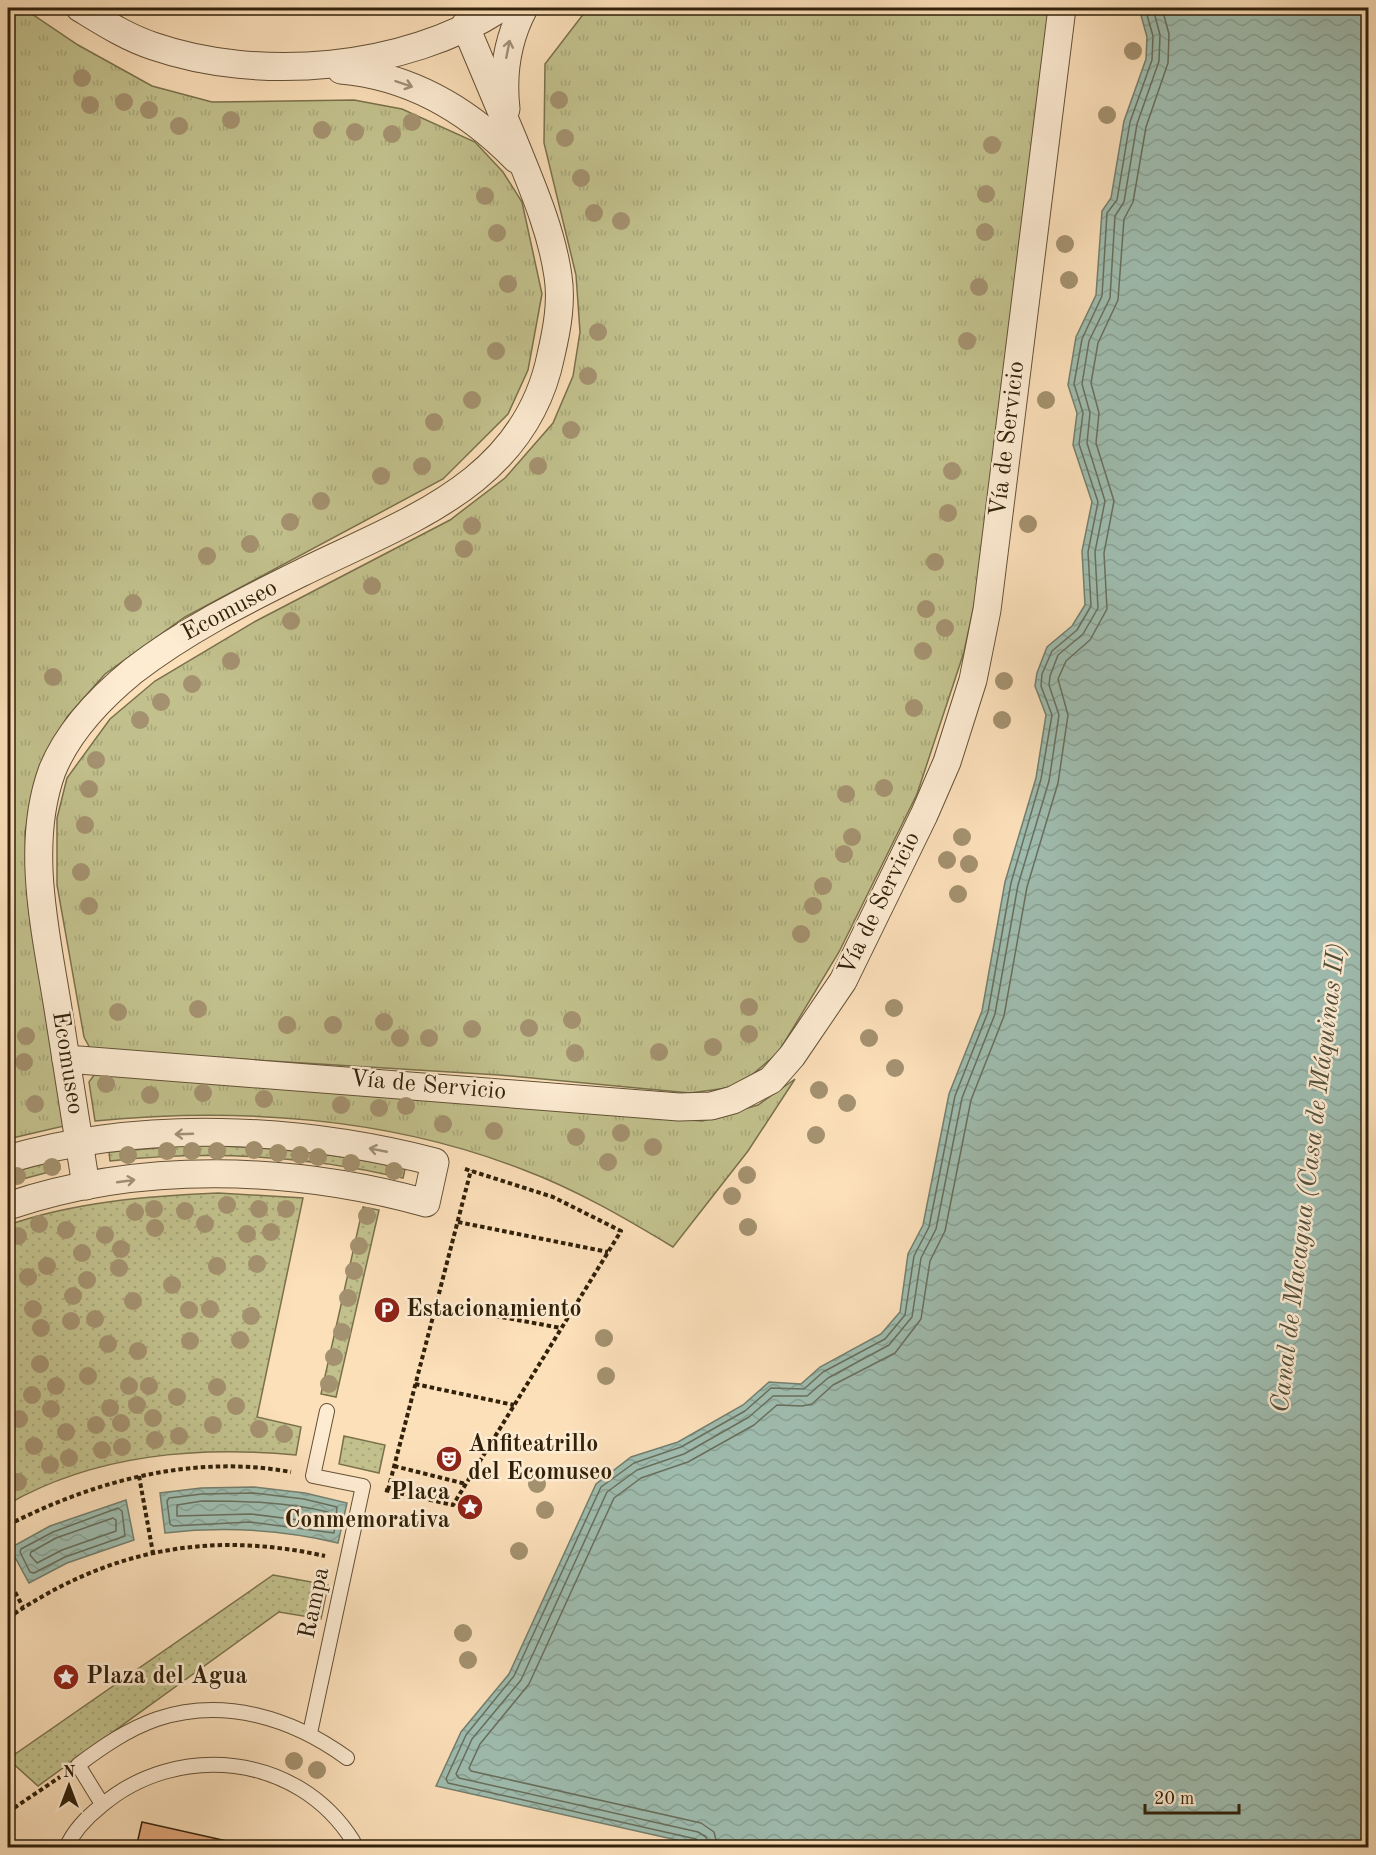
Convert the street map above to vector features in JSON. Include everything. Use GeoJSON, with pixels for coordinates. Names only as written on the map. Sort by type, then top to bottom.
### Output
{"type":"FeatureCollection","features":[{"type":"Feature","properties":{"kind":"street"},"geometry":{"type":"LineString","coordinates":[[80,8],[116,30],[152,46],[192,57],[234,64],[306,67],[344,64],[397,51],[465,26],[501,8]]}},
{"type":"Feature","properties":{"kind":"street","name":"Ecomuseo"},"geometry":{"type":"LineString","coordinates":[[508,128],[505,65],[510,40],[524,8]]}},
{"type":"Feature","properties":{"kind":"street","name":"Vía de Servicio"},"geometry":{"type":"LineString","coordinates":[[66,1059],[679,1107],[711,1106],[733,1100],[771,1080],[792,1056],[843,981],[863,942],[947,762],[976,670],[987,610],[1062,8]]}},
{"type":"Feature","properties":{"kind":"street","name":"Ecomuseo"},"geometry":{"type":"LineString","coordinates":[[86,1186],[47,940],[39,870],[44,801],[53,771],[68,741],[89,712],[114,686],[198,625],[443,503],[475,480],[513,441],[537,401],[548,374],[559,309],[559,280],[553,249],[538,200],[465,26]]}},
{"type":"Feature","properties":{"kind":"street","name":"Ecomuseo"},"geometry":{"type":"LineString","coordinates":[[306,67],[361,71],[407,84],[454,106],[497,140],[525,169]]}},
{"type":"Feature","properties":{"kind":"street","name":"Ecomuseo"},"geometry":{"type":"LineString","coordinates":[[8,1159],[79,1142],[187,1133],[321,1140],[435,1162]]}},
{"type":"Feature","properties":{"kind":"street"},"geometry":{"type":"LineString","coordinates":[[8,1206],[86,1186],[150,1178],[218,1174],[286,1176],[354,1186],[426,1203],[435,1162]]}},
{"type":"Feature","properties":{"kind":"lane"},"geometry":{"type":"LineString","coordinates":[[327,1411],[313,1476],[363,1486]]}},
{"type":"Feature","properties":{"kind":"lane","name":"Rampa"},"geometry":{"type":"LineString","coordinates":[[310,1733],[363,1486]]}},
{"type":"Feature","properties":{"kind":"lane"},"geometry":{"type":"LineString","coordinates":[[102,1804],[78,1765],[135,1729],[181,1714],[224,1711],[288,1723],[310,1733],[347,1758]]}},
{"type":"Feature","properties":{"kind":"lane"},"geometry":{"type":"LineString","coordinates":[[66,1848],[78,1828],[102,1804],[129,1785],[164,1771],[197,1764],[253,1768],[282,1778],[306,1792],[329,1811],[353,1841]]}},
{"type":"Feature","properties":{"kind":"path"},"geometry":{"type":"LineString","coordinates":[[363,1486],[453,1505],[621,1231],[553,1197],[471,1170],[435,1162]]}},
{"type":"Feature","properties":{"kind":"path"},"geometry":{"type":"LineString","coordinates":[[388,1491],[471,1170]]}},
{"type":"Feature","properties":{"kind":"path"},"geometry":{"type":"LineString","coordinates":[[458,1222],[608,1252]]}},
{"type":"Feature","properties":{"kind":"path"},"geometry":{"type":"LineString","coordinates":[[436,1305],[561,1328]]}},
{"type":"Feature","properties":{"kind":"path"},"geometry":{"type":"LineString","coordinates":[[415,1384],[514,1405]]}},
{"type":"Feature","properties":{"kind":"path"},"geometry":{"type":"LineString","coordinates":[[394,1466],[466,1484]]}},
{"type":"Feature","properties":{"kind":"path"},"geometry":{"type":"LineString","coordinates":[[8,1525],[91,1489],[139,1476],[218,1467],[256,1467],[313,1476]]}},
{"type":"Feature","properties":{"kind":"path"},"geometry":{"type":"LineString","coordinates":[[139,1476],[153,1553]]}},
{"type":"Feature","properties":{"kind":"path"},"geometry":{"type":"LineString","coordinates":[[8,1618],[74,1578],[116,1562],[153,1553],[204,1545],[249,1544],[294,1549],[346,1561]]}},
{"type":"Feature","properties":{"kind":"path"},"geometry":{"type":"LineString","coordinates":[[8,1579],[23,1607]]}},
{"type":"Feature","properties":{"kind":"path"},"geometry":{"type":"LineString","coordinates":[[8,1812],[78,1765]]}},
{"type":"Feature","properties":{"kind":"green space"},"geometry":{"type":"Polygon","coordinates":[[[8,8],[23,8],[78,45],[152,86],[212,102],[354,100],[402,109],[475,142],[503,172],[522,202],[542,294],[528,370],[508,414],[443,479],[185,617],[105,674],[67,717],[41,764],[25,832],[28,904],[64,1126],[8,1139],[8,8]]]}},
{"type":"Feature","properties":{"kind":"green space"},"geometry":{"type":"Polygon","coordinates":[[[588,8],[1049,8],[977,591],[964,652],[917,794],[839,952],[778,1053],[748,1078],[727,1088],[690,1093],[499,1075],[91,1050],[84,1037],[57,885],[57,818],[67,778],[110,719],[155,681],[256,621],[450,520],[505,478],[553,423],[573,376],[580,332],[576,275],[544,143],[545,64],[588,8]]]}},
{"type":"Feature","properties":{"kind":"green space"},"geometry":{"type":"Polygon","coordinates":[[[97,1071],[702,1121],[758,1105],[795,1079],[748,1151],[673,1247],[563,1186],[473,1152],[420,1138],[312,1120],[258,1116],[203,1115],[95,1121],[89,1082],[97,1071]]]}},
{"type":"Feature","properties":{"kind":"green space"},"geometry":{"type":"Polygon","coordinates":[[[193,1145],[299,1151],[351,1158],[405,1169],[403,1178],[330,1164],[257,1157],[220,1155],[110,1161],[109,1152],[193,1145]]]}},
{"type":"Feature","properties":{"kind":"green space"},"geometry":{"type":"Polygon","coordinates":[[[58,1160],[60,1169],[8,1183],[8,1173],[58,1160]]]}},
{"type":"Feature","properties":{"kind":"green space"},"geometry":{"type":"Polygon","coordinates":[[[218,1193],[303,1198],[257,1417],[301,1427],[296,1455],[222,1452],[148,1457],[76,1474],[42,1487],[8,1504],[8,1462],[12,1458],[8,1451],[8,1225],[59,1211],[112,1201],[218,1193]]]}},
{"type":"Feature","properties":{"kind":"green space"},"geometry":{"type":"Polygon","coordinates":[[[363,1207],[379,1210],[336,1397],[321,1394],[363,1207]]]}},
{"type":"Feature","properties":{"kind":"green space"},"geometry":{"type":"Polygon","coordinates":[[[344,1436],[385,1445],[379,1473],[339,1464],[344,1436]]]}},
{"type":"Feature","properties":{"kind":"green space"},"geometry":{"type":"Polygon","coordinates":[[[273,1575],[328,1585],[321,1619],[279,1612],[38,1786],[8,1759],[273,1575]]]}},
{"type":"Feature","properties":{"kind":"water","name":"Canal de Macagua (Casa de Máquinas II)"},"geometry":{"type":"Polygon","coordinates":[[[1139,8],[1368,8],[1368,1847],[708,1847],[436,1786],[461,1732],[509,1674],[596,1484],[631,1457],[678,1442],[743,1405],[769,1382],[801,1384],[820,1367],[881,1334],[900,1312],[908,1254],[923,1225],[949,1094],[982,1011],[1005,882],[1036,778],[1046,715],[1035,686],[1037,673],[1047,647],[1072,626],[1085,605],[1082,551],[1092,502],[1073,445],[1077,413],[1068,385],[1076,337],[1096,295],[1102,211],[1111,198],[1124,121],[1146,59],[1147,37],[1139,8]]]}},
{"type":"Feature","properties":{"kind":"water"},"geometry":{"type":"Polygon","coordinates":[[[253,1487],[305,1493],[347,1503],[338,1543],[252,1530],[165,1533],[160,1493],[201,1488],[253,1487]]]}},
{"type":"Feature","properties":{"kind":"water"},"geometry":{"type":"Polygon","coordinates":[[[126,1500],[134,1540],[67,1563],[29,1583],[10,1548],[50,1526],[126,1500]]]}},
{"type":"Feature","properties":{"kind":"building"},"geometry":{"type":"Polygon","coordinates":[[[142,1822],[258,1848],[136,1848],[142,1822]]]}},
{"type":"Feature","properties":{"kind":"place","name":"Estacionamiento"},"geometry":{"type":"Point","coordinates":[387,1310]}},
{"type":"Feature","properties":{"kind":"place","name":"Anfiteatrillo del Ecomuseo"},"geometry":{"type":"Point","coordinates":[449,1459]}},
{"type":"Feature","properties":{"kind":"place","name":"Placa Conmemorativa"},"geometry":{"type":"Point","coordinates":[470,1507]}},
{"type":"Feature","properties":{"kind":"place","name":"Plaza del Agua"},"geometry":{"type":"Point","coordinates":[66,1677]}}]}
